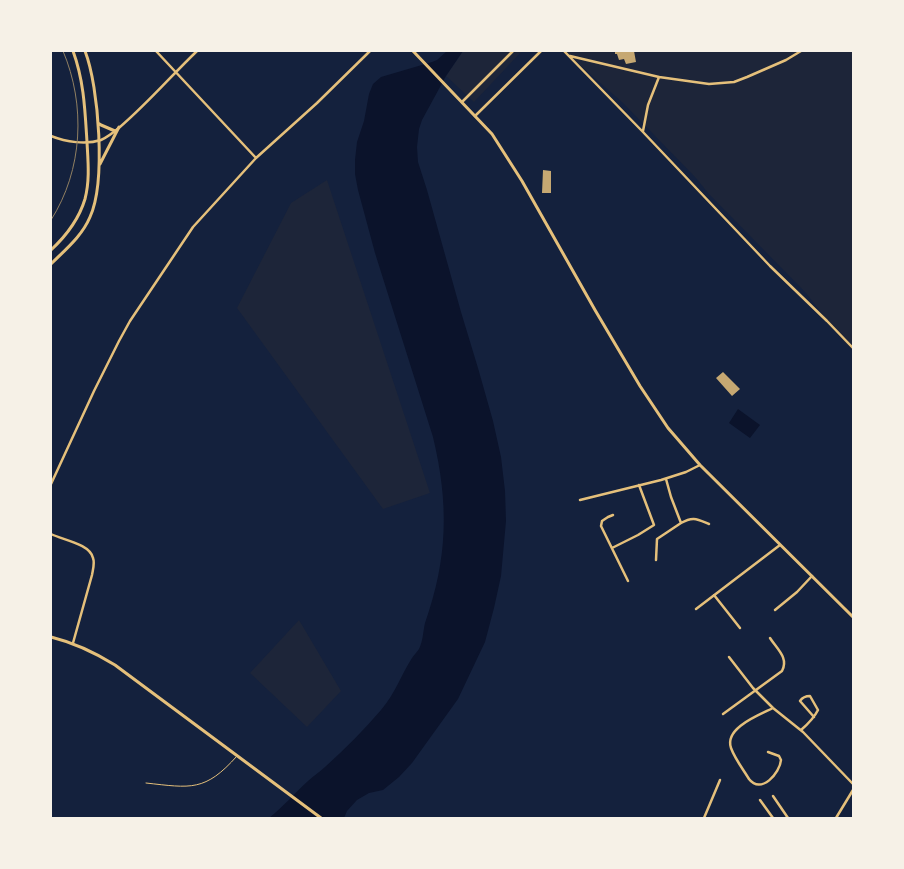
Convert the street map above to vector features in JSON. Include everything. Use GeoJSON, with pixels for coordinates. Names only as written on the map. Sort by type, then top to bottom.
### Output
{"type":"FeatureCollection","features":[{"type":"Feature","properties":{"kind":"street"},"geometry":{"type":"LineString","coordinates":[[51,250],[68,231],[81,208],[88,177],[85,102],[83,86],[73,51]]}},
{"type":"Feature","properties":{"kind":"street"},"geometry":{"type":"LineString","coordinates":[[51,264],[76,240],[91,216],[96,195],[99,168],[98,123],[93,81],[85,51]]}},
{"type":"Feature","properties":{"kind":"street"},"geometry":{"type":"LineString","coordinates":[[156,51],[256,158]]}},
{"type":"Feature","properties":{"kind":"street"},"geometry":{"type":"LineString","coordinates":[[51,136],[67,141],[87,142],[99,141],[109,136],[145,104],[197,51]]}},
{"type":"Feature","properties":{"kind":"street"},"geometry":{"type":"LineString","coordinates":[[51,484],[94,391],[130,321],[193,227],[256,158],[370,51]]}},
{"type":"Feature","properties":{"kind":"street"},"geometry":{"type":"LineString","coordinates":[[413,51],[492,134],[522,181],[651,404],[668,428],[700,465],[853,617]]}},
{"type":"Feature","properties":{"kind":"street"},"geometry":{"type":"LineString","coordinates":[[462,102],[513,51]]}},
{"type":"Feature","properties":{"kind":"street"},"geometry":{"type":"LineString","coordinates":[[475,116],[541,51]]}},
{"type":"Feature","properties":{"kind":"street"},"geometry":{"type":"LineString","coordinates":[[560,51],[659,77],[709,84],[734,82],[786,60],[801,51]]}},
{"type":"Feature","properties":{"kind":"street"},"geometry":{"type":"LineString","coordinates":[[566,54],[770,266],[853,348]]}},
{"type":"Feature","properties":{"kind":"street"},"geometry":{"type":"LineString","coordinates":[[643,132],[648,105],[659,77]]}},
{"type":"Feature","properties":{"kind":"street"},"geometry":{"type":"LineString","coordinates":[[98,123],[115,131]]}},
{"type":"Feature","properties":{"kind":"street"},"geometry":{"type":"LineString","coordinates":[[99,168],[119,127]]}},
{"type":"Feature","properties":{"kind":"street"},"geometry":{"type":"LineString","coordinates":[[580,500],[666,478],[686,472],[700,465]]}},
{"type":"Feature","properties":{"kind":"street"},"geometry":{"type":"LineString","coordinates":[[666,478],[681,523]]}},
{"type":"Feature","properties":{"kind":"street"},"geometry":{"type":"LineString","coordinates":[[612,548],[654,525],[639,485]]}},
{"type":"Feature","properties":{"kind":"street"},"geometry":{"type":"LineString","coordinates":[[613,515],[604,519],[601,523],[628,581]]}},
{"type":"Feature","properties":{"kind":"street"},"geometry":{"type":"LineString","coordinates":[[656,560],[657,539],[690,518],[709,524]]}},
{"type":"Feature","properties":{"kind":"street"},"geometry":{"type":"LineString","coordinates":[[51,534],[85,548],[93,558],[92,575],[73,643]]}},
{"type":"Feature","properties":{"kind":"street"},"geometry":{"type":"LineString","coordinates":[[696,609],[780,545]]}},
{"type":"Feature","properties":{"kind":"street"},"geometry":{"type":"LineString","coordinates":[[775,610],[797,592],[812,576]]}},
{"type":"Feature","properties":{"kind":"street"},"geometry":{"type":"LineString","coordinates":[[714,595],[740,628]]}},
{"type":"Feature","properties":{"kind":"street"},"geometry":{"type":"LineString","coordinates":[[51,636],[73,643],[100,656],[115,666],[321,818]]}},
{"type":"Feature","properties":{"kind":"street"},"geometry":{"type":"LineString","coordinates":[[722,714],[780,674],[785,666],[784,658],[770,638]]}},
{"type":"Feature","properties":{"kind":"street"},"geometry":{"type":"LineString","coordinates":[[729,657],[756,691],[800,730],[853,784]]}},
{"type":"Feature","properties":{"kind":"street"},"geometry":{"type":"LineString","coordinates":[[800,730],[814,717],[818,710],[810,696],[807,696],[800,703],[814,717]]}},
{"type":"Feature","properties":{"kind":"street"},"geometry":{"type":"LineString","coordinates":[[768,752],[779,756],[782,760],[781,765],[769,780],[755,785],[734,755],[730,740],[737,728],[773,708]]}},
{"type":"Feature","properties":{"kind":"street"},"geometry":{"type":"LineString","coordinates":[[704,818],[720,780]]}},
{"type":"Feature","properties":{"kind":"street"},"geometry":{"type":"LineString","coordinates":[[836,818],[853,790]]}},
{"type":"Feature","properties":{"kind":"street"},"geometry":{"type":"LineString","coordinates":[[773,796],[788,818]]}},
{"type":"Feature","properties":{"kind":"street"},"geometry":{"type":"LineString","coordinates":[[760,800],[773,818]]}},
{"type":"Feature","properties":{"kind":"lane"},"geometry":{"type":"LineString","coordinates":[[146,783],[182,786],[200,784],[220,774],[238,755]]}},
{"type":"Feature","properties":{"kind":"shaded area"},"geometry":{"type":"Polygon","coordinates":[[[447,51],[463,51],[446,76],[422,120],[417,147],[418,162],[493,421],[501,457],[506,521],[501,576],[494,608],[485,642],[458,699],[412,763],[399,777],[383,790],[369,793],[357,800],[347,811],[344,818],[269,818],[347,746],[386,704],[408,664],[419,649],[433,599],[442,553],[444,531],[442,485],[438,462],[433,437],[375,253],[358,190],[355,160],[357,142],[373,84],[381,77],[437,60],[447,51]]]}},
{"type":"Feature","properties":{"kind":"shaded area"},"geometry":{"type":"Polygon","coordinates":[[[463,51],[522,51],[474,102],[446,76],[463,51]]]}},
{"type":"Feature","properties":{"kind":"shaded area"},"geometry":{"type":"Polygon","coordinates":[[[564,51],[853,51],[853,350],[844,342],[806,293],[708,193],[696,178],[623,103],[564,51]]]}},
{"type":"Feature","properties":{"kind":"shaded area"},"geometry":{"type":"Polygon","coordinates":[[[327,180],[430,493],[383,509],[237,308],[291,203],[327,180]]]}},
{"type":"Feature","properties":{"kind":"shaded area"},"geometry":{"type":"Polygon","coordinates":[[[738,409],[760,425],[750,438],[729,423],[738,409]]]}},
{"type":"Feature","properties":{"kind":"shaded area"},"geometry":{"type":"Polygon","coordinates":[[[299,620],[341,691],[307,727],[250,673],[299,620]]]}},
{"type":"Feature","properties":{"kind":"building"},"geometry":{"type":"Polygon","coordinates":[[[615,51],[634,51],[636,62],[626,64],[624,59],[619,60],[615,51]]]}},
{"type":"Feature","properties":{"kind":"building"},"geometry":{"type":"Polygon","coordinates":[[[543,170],[551,171],[551,193],[542,193],[543,170]]]}},
{"type":"Feature","properties":{"kind":"building"},"geometry":{"type":"Polygon","coordinates":[[[723,372],[740,389],[732,396],[716,378],[723,372]]]}},
{"type":"Feature","properties":{"kind":"railway"},"geometry":{"type":"LineString","coordinates":[[51,220],[62,201],[70,180],[78,137],[75,93],[63,51]]}}]}
